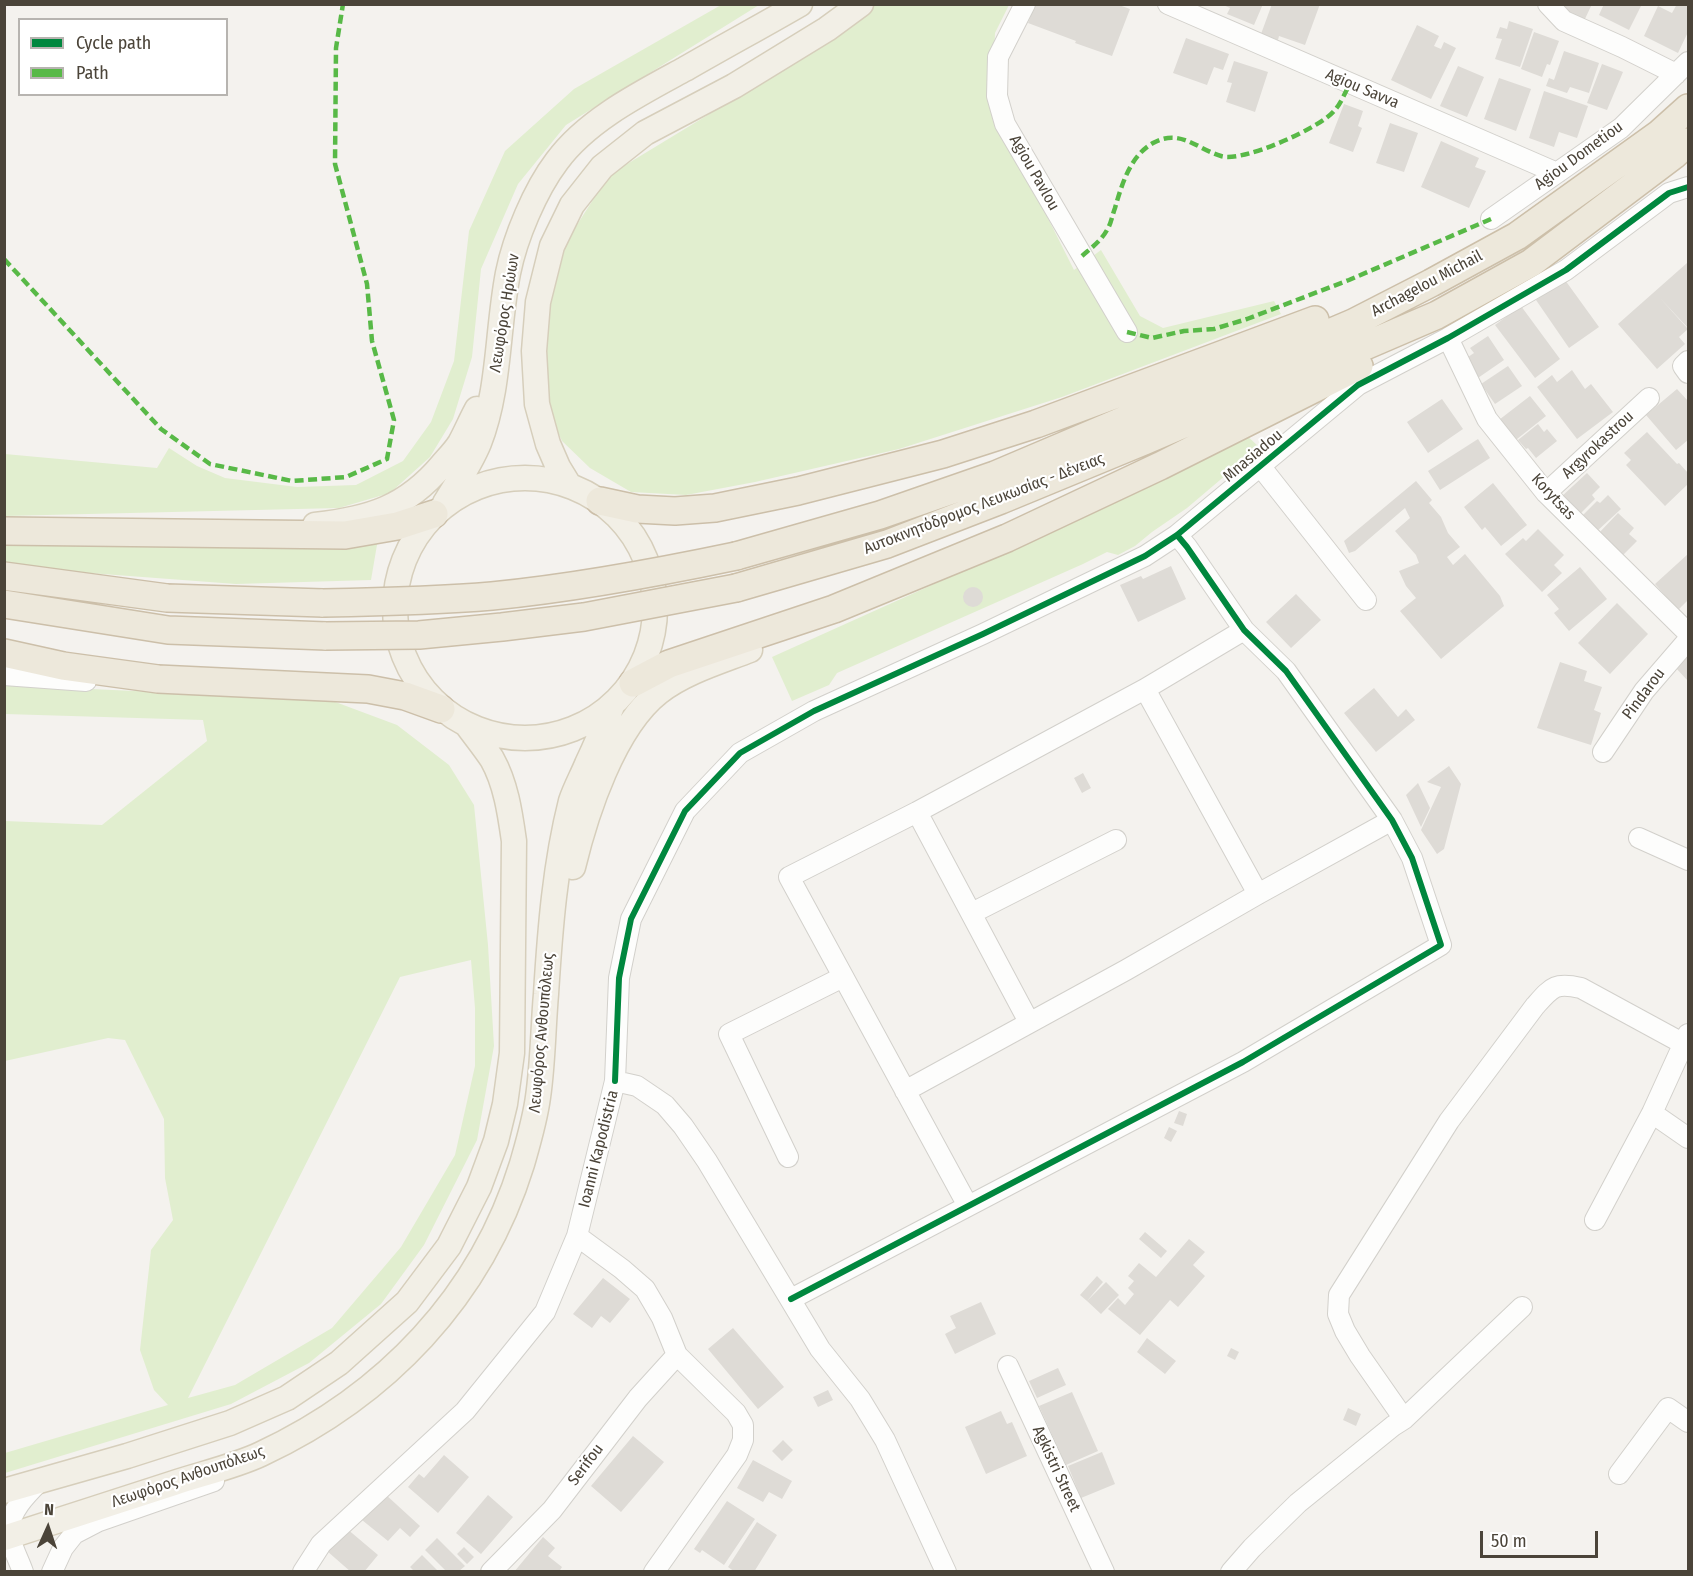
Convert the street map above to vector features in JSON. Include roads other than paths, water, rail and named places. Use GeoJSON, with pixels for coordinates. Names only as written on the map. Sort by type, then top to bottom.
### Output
{"type":"FeatureCollection","features":[{"type":"Feature","properties":{"kind":"highway","name":"Archagelou Michail"},"geometry":{"type":"LineString","coordinates":[[4,576],[167,598],[322,603],[409,601],[491,596],[573,586],[736,556],[880,515],[995,475],[1353,323],[1517,236],[1659,134],[1689,108]]}},
{"type":"Feature","properties":{"kind":"highway","name":"Archagelou Michail"},"geometry":{"type":"LineString","coordinates":[[1144,441],[1443,327],[1674,156],[1689,142]]}},
{"type":"Feature","properties":{"kind":"highway"},"geometry":{"type":"LineString","coordinates":[[600,501],[657,511],[716,508],[798,491],[921,460],[1036,424],[1351,306],[1431,283]]}},
{"type":"Feature","properties":{"kind":"highway"},"geometry":{"type":"LineString","coordinates":[[633,683],[669,664],[834,609],[1007,538],[1160,466],[1443,327]]}},
{"type":"Feature","properties":{"kind":"highway","name":"Αυτοκινητόδρομος Λευκωσίας - Δένειας"},"geometry":{"type":"LineString","coordinates":[[4,604],[168,630],[326,636],[419,635],[584,617],[736,588],[887,544],[1144,441]]}},
{"type":"Feature","properties":{"kind":"highway"},"geometry":{"type":"LineString","coordinates":[[4,531],[345,535],[397,526],[440,508]]}},
{"type":"Feature","properties":{"kind":"highway"},"geometry":{"type":"LineString","coordinates":[[4,653],[63,666],[158,679],[368,689],[405,696],[441,709]]}},
{"type":"Feature","properties":{"kind":"main road","name":"Λεωφόρος Ηρώων"},"geometry":{"type":"LineString","coordinates":[[467,725],[441,709],[422,689],[402,655],[394,618],[395,587],[404,560],[417,535],[440,508],[465,472],[479,442],[496,372],[508,273],[518,238],[538,191],[557,161],[572,144],[625,102],[800,4]]}},
{"type":"Feature","properties":{"kind":"main road","name":"Λεωφόρος Ηρώων"},"geometry":{"type":"LineString","coordinates":[[569,485],[548,444],[537,404],[534,351],[538,302],[552,246],[572,205],[602,167],[645,133],[734,87],[827,29],[861,4]]}},
{"type":"Feature","properties":{"kind":"main road"},"geometry":{"type":"LineString","coordinates":[[230,534],[346,521],[371,515],[396,505],[415,490],[433,475],[459,444],[478,407],[501,320]]}},
{"type":"Feature","properties":{"kind":"main road"},"geometry":{"type":"LineString","coordinates":[[440,508],[464,493],[497,481],[533,478],[569,485],[600,501],[622,520],[639,544],[651,571],[656,600],[655,626],[647,658],[633,683],[612,706],[587,724],[558,735],[527,739],[496,735],[467,725]]}},
{"type":"Feature","properties":{"kind":"main road"},"geometry":{"type":"LineString","coordinates":[[545,995],[579,842],[604,771],[630,724],[658,693],[675,681],[771,641],[834,609]]}},
{"type":"Feature","properties":{"kind":"main road","name":"Λεωφόρος Ανθουπόλεως"},"geometry":{"type":"LineString","coordinates":[[7,1537],[258,1456],[306,1431],[362,1393],[403,1359],[460,1293],[483,1257],[515,1187],[530,1138],[538,1100],[543,1053],[545,995],[560,853],[572,798],[612,706]]}},
{"type":"Feature","properties":{"kind":"main road","name":"Λεωφόρος Ανθουπόλεως"},"geometry":{"type":"LineString","coordinates":[[4,1491],[127,1456],[230,1423],[287,1398],[339,1363],[407,1302],[449,1246],[479,1187],[496,1141],[505,1104],[512,1053],[514,841],[510,810],[493,761],[467,725]]}},
{"type":"Feature","properties":{"kind":"street","name":"Agiou Pavlou"},"geometry":{"type":"LineString","coordinates":[[1025,4],[998,57],[997,96],[1005,124],[1127,332]]}},
{"type":"Feature","properties":{"kind":"street","name":"Agiou Savva"},"geometry":{"type":"LineString","coordinates":[[1168,4],[1557,173]]}},
{"type":"Feature","properties":{"kind":"street"},"geometry":{"type":"LineString","coordinates":[[1548,4],[1564,21],[1622,47],[1682,68]]}},
{"type":"Feature","properties":{"kind":"street","name":"Agiou Dometiou"},"geometry":{"type":"LineString","coordinates":[[1491,219],[1621,128],[1682,68]]}},
{"type":"Feature","properties":{"kind":"street","name":"Mnasiadou"},"geometry":{"type":"LineString","coordinates":[[615,1081],[619,978],[631,919],[684,811],[740,753],[813,711],[983,634],[1145,556],[1177,535],[1358,385],[1443,327],[1566,270],[1669,193],[1689,187]]}},
{"type":"Feature","properties":{"kind":"street","name":"Korytsas"},"geometry":{"type":"LineString","coordinates":[[1443,327],[1487,419],[1546,493],[1689,633]]}},
{"type":"Feature","properties":{"kind":"street"},"geometry":{"type":"LineString","coordinates":[[1689,360],[1683,366],[1689,373]]}},
{"type":"Feature","properties":{"kind":"street","name":"Argyrokastrou"},"geometry":{"type":"LineString","coordinates":[[1546,493],[1649,398]]}},
{"type":"Feature","properties":{"kind":"street","name":"Mnasiadou"},"geometry":{"type":"LineString","coordinates":[[1260,467],[1366,600]]}},
{"type":"Feature","properties":{"kind":"street"},"geometry":{"type":"LineString","coordinates":[[791,1299],[1242,1062],[1441,945],[1412,858],[1392,820],[1286,671],[1244,630],[1177,535]]}},
{"type":"Feature","properties":{"kind":"street"},"geometry":{"type":"LineString","coordinates":[[968,1206],[789,877],[917,812],[1145,689],[1244,630]]}},
{"type":"Feature","properties":{"kind":"street","name":"Pindarou"},"geometry":{"type":"LineString","coordinates":[[1603,752],[1644,691],[1689,639]]}},
{"type":"Feature","properties":{"kind":"street"},"geometry":{"type":"LineString","coordinates":[[4,675],[86,681],[158,679]]}},
{"type":"Feature","properties":{"kind":"street"},"geometry":{"type":"LineString","coordinates":[[1145,689],[1258,894]]}},
{"type":"Feature","properties":{"kind":"street"},"geometry":{"type":"LineString","coordinates":[[917,812],[1029,1022]]}},
{"type":"Feature","properties":{"kind":"street"},"geometry":{"type":"LineString","coordinates":[[905,1091],[1392,820]]}},
{"type":"Feature","properties":{"kind":"street"},"geometry":{"type":"LineString","coordinates":[[1639,838],[1689,860]]}},
{"type":"Feature","properties":{"kind":"street"},"geometry":{"type":"LineString","coordinates":[[972,913],[1116,840]]}},
{"type":"Feature","properties":{"kind":"street"},"geometry":{"type":"LineString","coordinates":[[788,1157],[729,1034],[843,977]]}},
{"type":"Feature","properties":{"kind":"street"},"geometry":{"type":"LineString","coordinates":[[1404,1419],[1345,1331],[1338,1314],[1339,1295],[1449,1121],[1535,1006],[1551,988],[1566,984],[1581,988],[1686,1039],[1652,1113],[1595,1220]]}},
{"type":"Feature","properties":{"kind":"street","name":"Ioanni Kapodistria"},"geometry":{"type":"LineString","coordinates":[[303,1572],[321,1544],[465,1411],[545,1312],[577,1236],[615,1081],[637,1086],[665,1105],[683,1126],[707,1161],[820,1349],[860,1399],[885,1440],[946,1572]]}},
{"type":"Feature","properties":{"kind":"street"},"geometry":{"type":"LineString","coordinates":[[1652,1113],[1689,1138]]}},
{"type":"Feature","properties":{"kind":"street"},"geometry":{"type":"LineString","coordinates":[[577,1236],[645,1289],[662,1318],[676,1355],[736,1413],[743,1425],[743,1440],[737,1455],[654,1572]]}},
{"type":"Feature","properties":{"kind":"street"},"geometry":{"type":"LineString","coordinates":[[1231,1572],[1298,1503],[1404,1419],[1522,1307]]}},
{"type":"Feature","properties":{"kind":"street","name":"Serifou"},"geometry":{"type":"LineString","coordinates":[[491,1572],[552,1510],[638,1398],[676,1355]]}},
{"type":"Feature","properties":{"kind":"street","name":"Agkistri Street"},"geometry":{"type":"LineString","coordinates":[[1008,1366],[1104,1572]]}},
{"type":"Feature","properties":{"kind":"street"},"geometry":{"type":"LineString","coordinates":[[1619,1474],[1668,1408],[1689,1422]]}},
{"type":"Feature","properties":{"kind":"street"},"geometry":{"type":"LineString","coordinates":[[52,1572],[63,1548],[74,1534],[99,1521],[203,1486],[236,1471],[258,1456]]}},
{"type":"Feature","properties":{"kind":"street"},"geometry":{"type":"LineString","coordinates":[[23,1572],[7,1537],[10,1523],[21,1502],[41,1480]]}}]}
